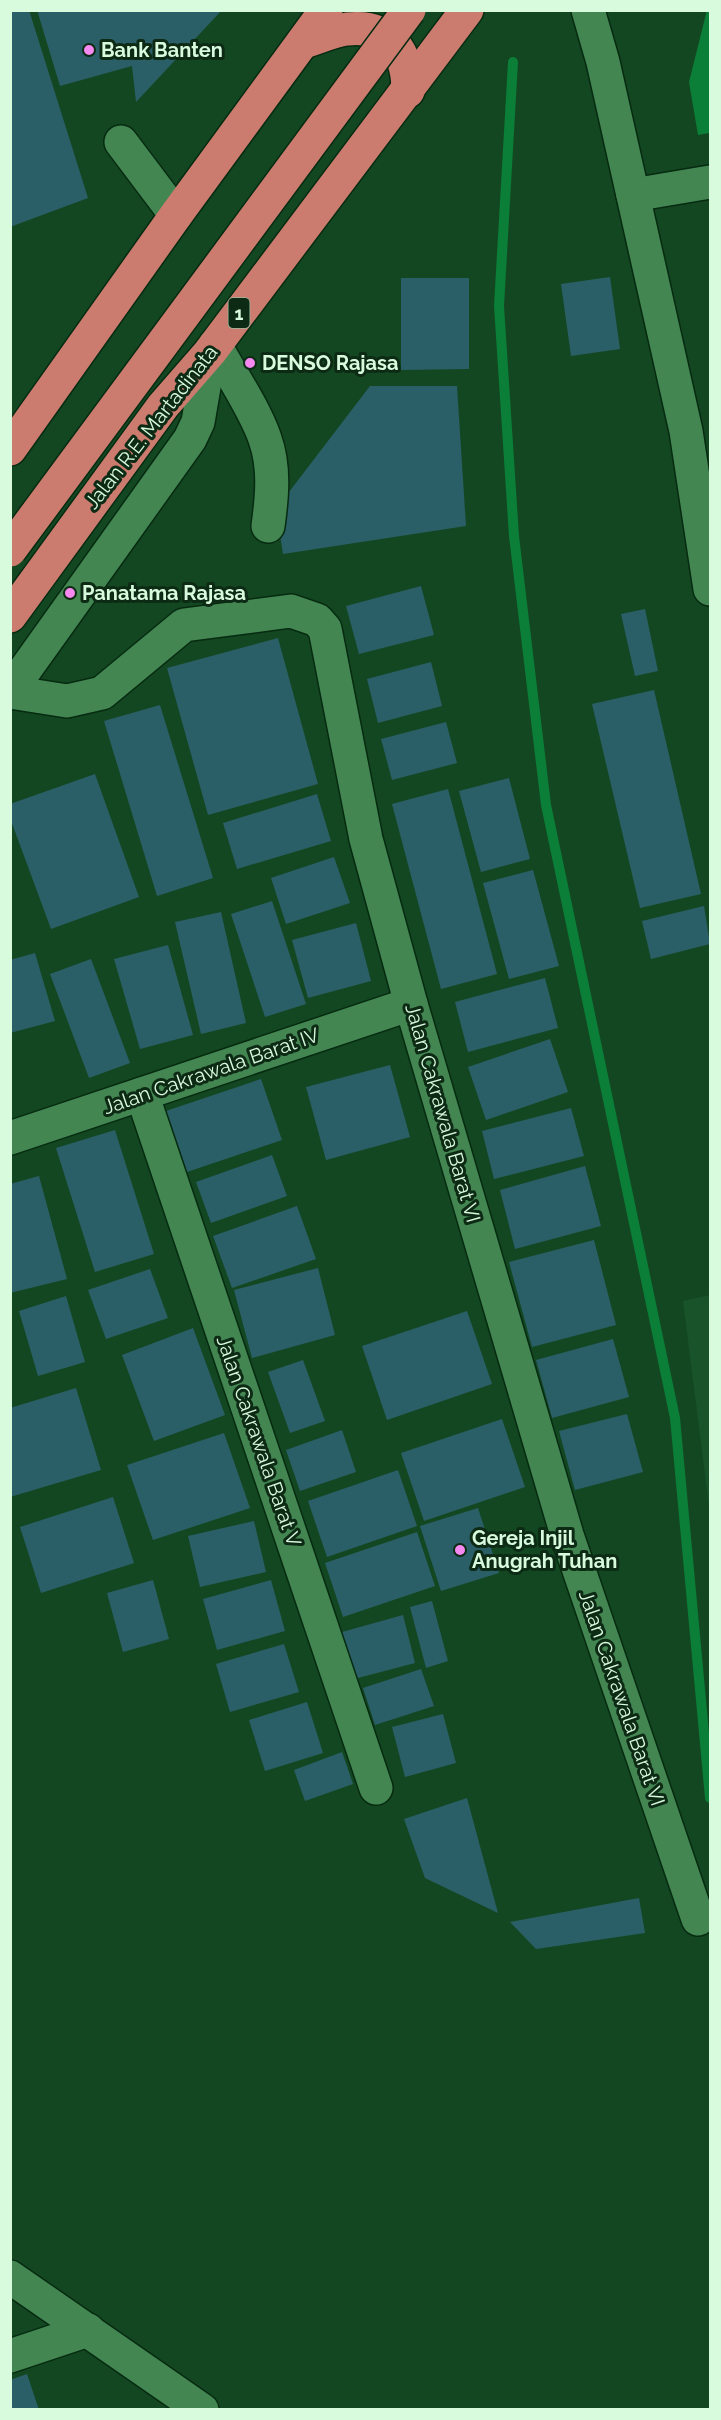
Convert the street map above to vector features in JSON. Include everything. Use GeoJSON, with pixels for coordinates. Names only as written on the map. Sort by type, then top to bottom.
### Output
{"type":"FeatureCollection","features":[{"type":"Feature","properties":{"kind":"highway"},"geometry":{"type":"LineString","coordinates":[[10,449],[176,215],[326,10]]}},
{"type":"Feature","properties":{"kind":"highway","name":"1"},"geometry":{"type":"LineString","coordinates":[[10,550],[409,10]]}},
{"type":"Feature","properties":{"kind":"highway","name":"Jalan R.E. Martadinata"},"geometry":{"type":"LineString","coordinates":[[10,616],[163,406],[212,349],[467,10]]}},
{"type":"Feature","properties":{"kind":"highway"},"geometry":{"type":"LineString","coordinates":[[303,42],[346,29],[366,28],[386,36],[400,51],[408,69],[408,91]]}},
{"type":"Feature","properties":{"kind":"street"},"geometry":{"type":"LineString","coordinates":[[588,10],[603,62],[633,195],[698,428],[711,589]]}},
{"type":"Feature","properties":{"kind":"street"},"geometry":{"type":"LineString","coordinates":[[121,142],[176,215]]}},
{"type":"Feature","properties":{"kind":"street"},"geometry":{"type":"LineString","coordinates":[[633,195],[711,182]]}},
{"type":"Feature","properties":{"kind":"street"},"geometry":{"type":"LineString","coordinates":[[212,349],[265,438],[272,470],[268,526]]}},
{"type":"Feature","properties":{"kind":"street"},"geometry":{"type":"LineString","coordinates":[[10,691],[190,439],[198,422],[212,349]]}},
{"type":"Feature","properties":{"kind":"street","name":"Jalan Cakrawala Barat VI"},"geometry":{"type":"LineString","coordinates":[[10,691],[67,701],[102,693],[184,625],[291,611],[317,620],[325,629],[366,839],[411,1004],[567,1535],[698,1919]]}},
{"type":"Feature","properties":{"kind":"street","name":"Jalan Cakrawala Barat IV"},"geometry":{"type":"LineString","coordinates":[[10,1138],[411,1004]]}},
{"type":"Feature","properties":{"kind":"street","name":"Jalan Cakrawala Barat V"},"geometry":{"type":"LineString","coordinates":[[142,1094],[376,1788]]}},
{"type":"Feature","properties":{"kind":"street"},"geometry":{"type":"LineString","coordinates":[[10,2277],[202,2409]]}},
{"type":"Feature","properties":{"kind":"street"},"geometry":{"type":"LineString","coordinates":[[10,2356],[88,2330]]}},
{"type":"Feature","properties":{"kind":"shaded area"},"geometry":{"type":"Polygon","coordinates":[[[707,10],[710,11],[710,133],[698,135],[689,82],[707,10]]]}},
{"type":"Feature","properties":{"kind":"shaded area"},"geometry":{"type":"Polygon","coordinates":[[[710,1295],[710,1514],[683,1301],[710,1295]]]}},
{"type":"Feature","properties":{"kind":"building"},"geometry":{"type":"Polygon","coordinates":[[[10,10],[29,10],[88,198],[10,227],[10,10]]]}},
{"type":"Feature","properties":{"kind":"building"},"geometry":{"type":"Polygon","coordinates":[[[37,10],[222,10],[136,102],[132,66],[60,86],[37,10]]]}},
{"type":"Feature","properties":{"kind":"building"},"geometry":{"type":"Polygon","coordinates":[[[610,277],[620,349],[571,356],[561,284],[610,277]]]}},
{"type":"Feature","properties":{"kind":"building"},"geometry":{"type":"Polygon","coordinates":[[[401,278],[469,278],[469,369],[401,370],[401,278]]]}},
{"type":"Feature","properties":{"kind":"building"},"geometry":{"type":"Polygon","coordinates":[[[370,386],[457,386],[466,526],[283,554],[276,509],[370,386]]]}},
{"type":"Feature","properties":{"kind":"building"},"geometry":{"type":"Polygon","coordinates":[[[421,586],[434,635],[359,654],[346,606],[421,586]]]}},
{"type":"Feature","properties":{"kind":"building"},"geometry":{"type":"Polygon","coordinates":[[[645,609],[658,671],[635,676],[621,614],[645,609]]]}},
{"type":"Feature","properties":{"kind":"building"},"geometry":{"type":"Polygon","coordinates":[[[278,638],[318,784],[208,815],[167,668],[278,638]]]}},
{"type":"Feature","properties":{"kind":"building"},"geometry":{"type":"Polygon","coordinates":[[[431,662],[442,706],[378,723],[367,679],[431,662]]]}},
{"type":"Feature","properties":{"kind":"building"},"geometry":{"type":"Polygon","coordinates":[[[654,690],[701,894],[640,908],[592,704],[654,690]]]}},
{"type":"Feature","properties":{"kind":"building"},"geometry":{"type":"Polygon","coordinates":[[[160,705],[213,878],[157,896],[104,721],[160,705]]]}},
{"type":"Feature","properties":{"kind":"building"},"geometry":{"type":"Polygon","coordinates":[[[446,722],[457,763],[392,780],[381,739],[446,722]]]}},
{"type":"Feature","properties":{"kind":"building"},"geometry":{"type":"Polygon","coordinates":[[[95,774],[139,897],[51,929],[10,818],[10,804],[95,774]]]}},
{"type":"Feature","properties":{"kind":"building"},"geometry":{"type":"Polygon","coordinates":[[[509,778],[530,859],[481,872],[459,791],[509,778]]]}},
{"type":"Feature","properties":{"kind":"building"},"geometry":{"type":"Polygon","coordinates":[[[448,789],[497,974],[441,989],[392,804],[448,789]]]}},
{"type":"Feature","properties":{"kind":"building"},"geometry":{"type":"Polygon","coordinates":[[[317,794],[331,841],[237,869],[223,823],[317,794]]]}},
{"type":"Feature","properties":{"kind":"building"},"geometry":{"type":"Polygon","coordinates":[[[334,857],[350,903],[286,924],[271,878],[334,857]]]}},
{"type":"Feature","properties":{"kind":"building"},"geometry":{"type":"Polygon","coordinates":[[[533,870],[559,966],[509,979],[483,883],[533,870]]]}},
{"type":"Feature","properties":{"kind":"building"},"geometry":{"type":"Polygon","coordinates":[[[272,901],[306,1004],[265,1017],[231,914],[272,901]]]}},
{"type":"Feature","properties":{"kind":"building"},"geometry":{"type":"Polygon","coordinates":[[[704,906],[710,944],[651,959],[642,921],[704,906]]]}},
{"type":"Feature","properties":{"kind":"building"},"geometry":{"type":"Polygon","coordinates":[[[221,912],[246,1023],[201,1034],[175,922],[221,912]]]}},
{"type":"Feature","properties":{"kind":"building"},"geometry":{"type":"Polygon","coordinates":[[[356,923],[371,981],[308,998],[292,940],[356,923]]]}},
{"type":"Feature","properties":{"kind":"building"},"geometry":{"type":"Polygon","coordinates":[[[168,945],[193,1035],[140,1049],[114,959],[168,945]]]}},
{"type":"Feature","properties":{"kind":"building"},"geometry":{"type":"Polygon","coordinates":[[[35,953],[55,1021],[10,1033],[10,960],[35,953]]]}},
{"type":"Feature","properties":{"kind":"building"},"geometry":{"type":"Polygon","coordinates":[[[91,959],[130,1063],[89,1078],[50,974],[91,959]]]}},
{"type":"Feature","properties":{"kind":"building"},"geometry":{"type":"Polygon","coordinates":[[[545,978],[558,1028],[468,1052],[455,1002],[545,978]]]}},
{"type":"Feature","properties":{"kind":"building"},"geometry":{"type":"Polygon","coordinates":[[[550,1039],[568,1092],[486,1120],[468,1067],[550,1039]]]}},
{"type":"Feature","properties":{"kind":"building"},"geometry":{"type":"Polygon","coordinates":[[[390,1065],[410,1137],[326,1160],[306,1087],[390,1065]]]}},
{"type":"Feature","properties":{"kind":"building"},"geometry":{"type":"Polygon","coordinates":[[[261,1079],[282,1140],[187,1172],[166,1111],[261,1079]]]}},
{"type":"Feature","properties":{"kind":"building"},"geometry":{"type":"Polygon","coordinates":[[[571,1108],[584,1156],[494,1179],[482,1131],[571,1108]]]}},
{"type":"Feature","properties":{"kind":"building"},"geometry":{"type":"Polygon","coordinates":[[[115,1130],[154,1254],[95,1272],[56,1148],[115,1130]]]}},
{"type":"Feature","properties":{"kind":"building"},"geometry":{"type":"Polygon","coordinates":[[[272,1155],[287,1196],[211,1223],[196,1182],[272,1155]]]}},
{"type":"Feature","properties":{"kind":"building"},"geometry":{"type":"Polygon","coordinates":[[[585,1166],[601,1226],[515,1249],[500,1190],[585,1166]]]}},
{"type":"Feature","properties":{"kind":"building"},"geometry":{"type":"Polygon","coordinates":[[[39,1176],[67,1279],[10,1293],[10,1184],[39,1176]]]}},
{"type":"Feature","properties":{"kind":"building"},"geometry":{"type":"Polygon","coordinates":[[[297,1206],[316,1259],[232,1288],[213,1236],[297,1206]]]}},
{"type":"Feature","properties":{"kind":"building"},"geometry":{"type":"Polygon","coordinates":[[[594,1240],[616,1325],[532,1347],[509,1262],[594,1240]]]}},
{"type":"Feature","properties":{"kind":"building"},"geometry":{"type":"Polygon","coordinates":[[[318,1268],[335,1335],[252,1358],[234,1290],[318,1268]]]}},
{"type":"Feature","properties":{"kind":"building"},"geometry":{"type":"Polygon","coordinates":[[[150,1269],[168,1318],[106,1339],[88,1290],[150,1269]]]}},
{"type":"Feature","properties":{"kind":"building"},"geometry":{"type":"Polygon","coordinates":[[[66,1296],[85,1362],[38,1376],[19,1311],[66,1296]]]}},
{"type":"Feature","properties":{"kind":"building"},"geometry":{"type":"Polygon","coordinates":[[[467,1311],[492,1384],[387,1420],[362,1346],[467,1311]]]}},
{"type":"Feature","properties":{"kind":"building"},"geometry":{"type":"Polygon","coordinates":[[[193,1328],[225,1415],[154,1441],[122,1355],[193,1328]]]}},
{"type":"Feature","properties":{"kind":"building"},"geometry":{"type":"Polygon","coordinates":[[[613,1339],[629,1397],[552,1418],[536,1360],[613,1339]]]}},
{"type":"Feature","properties":{"kind":"building"},"geometry":{"type":"Polygon","coordinates":[[[303,1360],[325,1421],[290,1433],[268,1372],[303,1360]]]}},
{"type":"Feature","properties":{"kind":"building"},"geometry":{"type":"Polygon","coordinates":[[[76,1388],[101,1470],[10,1497],[10,1408],[76,1388]]]}},
{"type":"Feature","properties":{"kind":"building"},"geometry":{"type":"Polygon","coordinates":[[[627,1414],[643,1472],[575,1490],[559,1431],[627,1414]]]}},
{"type":"Feature","properties":{"kind":"building"},"geometry":{"type":"Polygon","coordinates":[[[502,1419],[525,1487],[424,1521],[401,1453],[502,1419]]]}},
{"type":"Feature","properties":{"kind":"building"},"geometry":{"type":"Polygon","coordinates":[[[342,1430],[356,1472],[300,1491],[286,1450],[342,1430]]]}},
{"type":"Feature","properties":{"kind":"building"},"geometry":{"type":"Polygon","coordinates":[[[224,1433],[250,1508],[153,1540],[127,1465],[224,1433]]]}},
{"type":"Feature","properties":{"kind":"building"},"geometry":{"type":"Polygon","coordinates":[[[398,1470],[417,1526],[327,1557],[308,1501],[398,1470]]]}},
{"type":"Feature","properties":{"kind":"building"},"geometry":{"type":"Polygon","coordinates":[[[113,1497],[134,1563],[41,1593],[20,1527],[113,1497]]]}},
{"type":"Feature","properties":{"kind":"building","name":"Gereja Injil Anugrah Tuhan"},"geometry":{"type":"Polygon","coordinates":[[[478,1508],[499,1573],[441,1591],[420,1526],[478,1508]]]}},
{"type":"Feature","properties":{"kind":"building"},"geometry":{"type":"Polygon","coordinates":[[[254,1521],[266,1572],[200,1587],[188,1536],[254,1521]]]}},
{"type":"Feature","properties":{"kind":"building"},"geometry":{"type":"Polygon","coordinates":[[[417,1532],[435,1586],[343,1617],[325,1563],[417,1532]]]}},
{"type":"Feature","properties":{"kind":"building"},"geometry":{"type":"Polygon","coordinates":[[[153,1580],[169,1639],[123,1652],[107,1593],[153,1580]]]}},
{"type":"Feature","properties":{"kind":"building"},"geometry":{"type":"Polygon","coordinates":[[[271,1580],[285,1631],[217,1650],[203,1599],[271,1580]]]}},
{"type":"Feature","properties":{"kind":"building"},"geometry":{"type":"Polygon","coordinates":[[[432,1601],[448,1661],[426,1668],[410,1607],[432,1601]]]}},
{"type":"Feature","properties":{"kind":"building"},"geometry":{"type":"Polygon","coordinates":[[[403,1615],[415,1663],[354,1679],[342,1632],[403,1615]]]}},
{"type":"Feature","properties":{"kind":"building"},"geometry":{"type":"Polygon","coordinates":[[[284,1644],[299,1692],[230,1712],[216,1664],[284,1644]]]}},
{"type":"Feature","properties":{"kind":"building"},"geometry":{"type":"Polygon","coordinates":[[[421,1669],[434,1706],[375,1725],[363,1688],[421,1669]]]}},
{"type":"Feature","properties":{"kind":"building"},"geometry":{"type":"Polygon","coordinates":[[[307,1702],[323,1753],[265,1771],[249,1720],[307,1702]]]}},
{"type":"Feature","properties":{"kind":"building"},"geometry":{"type":"Polygon","coordinates":[[[443,1714],[456,1763],[405,1777],[392,1727],[443,1714]]]}},
{"type":"Feature","properties":{"kind":"building"},"geometry":{"type":"Polygon","coordinates":[[[342,1752],[353,1784],[305,1801],[294,1770],[342,1752]]]}},
{"type":"Feature","properties":{"kind":"building"},"geometry":{"type":"Polygon","coordinates":[[[467,1798],[498,1913],[425,1878],[404,1819],[467,1798]]]}},
{"type":"Feature","properties":{"kind":"building"},"geometry":{"type":"Polygon","coordinates":[[[639,1898],[645,1933],[536,1949],[510,1922],[639,1898]]]}},
{"type":"Feature","properties":{"kind":"building"},"geometry":{"type":"Polygon","coordinates":[[[27,2374],[39,2410],[10,2410],[10,2380],[27,2374]]]}},
{"type":"Feature","properties":{"kind":"waterway"},"geometry":{"type":"LineString","coordinates":[[513,62],[499,306],[514,536],[546,805],[675,1418],[710,1798]]}},
{"type":"Feature","properties":{"kind":"place","name":"Bank Banten"},"geometry":{"type":"Point","coordinates":[89,50]}},
{"type":"Feature","properties":{"kind":"place","name":"DENSO Rajasa"},"geometry":{"type":"Point","coordinates":[250,363]}},
{"type":"Feature","properties":{"kind":"place","name":"Panatama Rajasa"},"geometry":{"type":"Point","coordinates":[70,593]}},
{"type":"Feature","properties":{"kind":"place","name":"Gereja Injil Anugrah Tuhan"},"geometry":{"type":"Point","coordinates":[460,1550]}}]}
